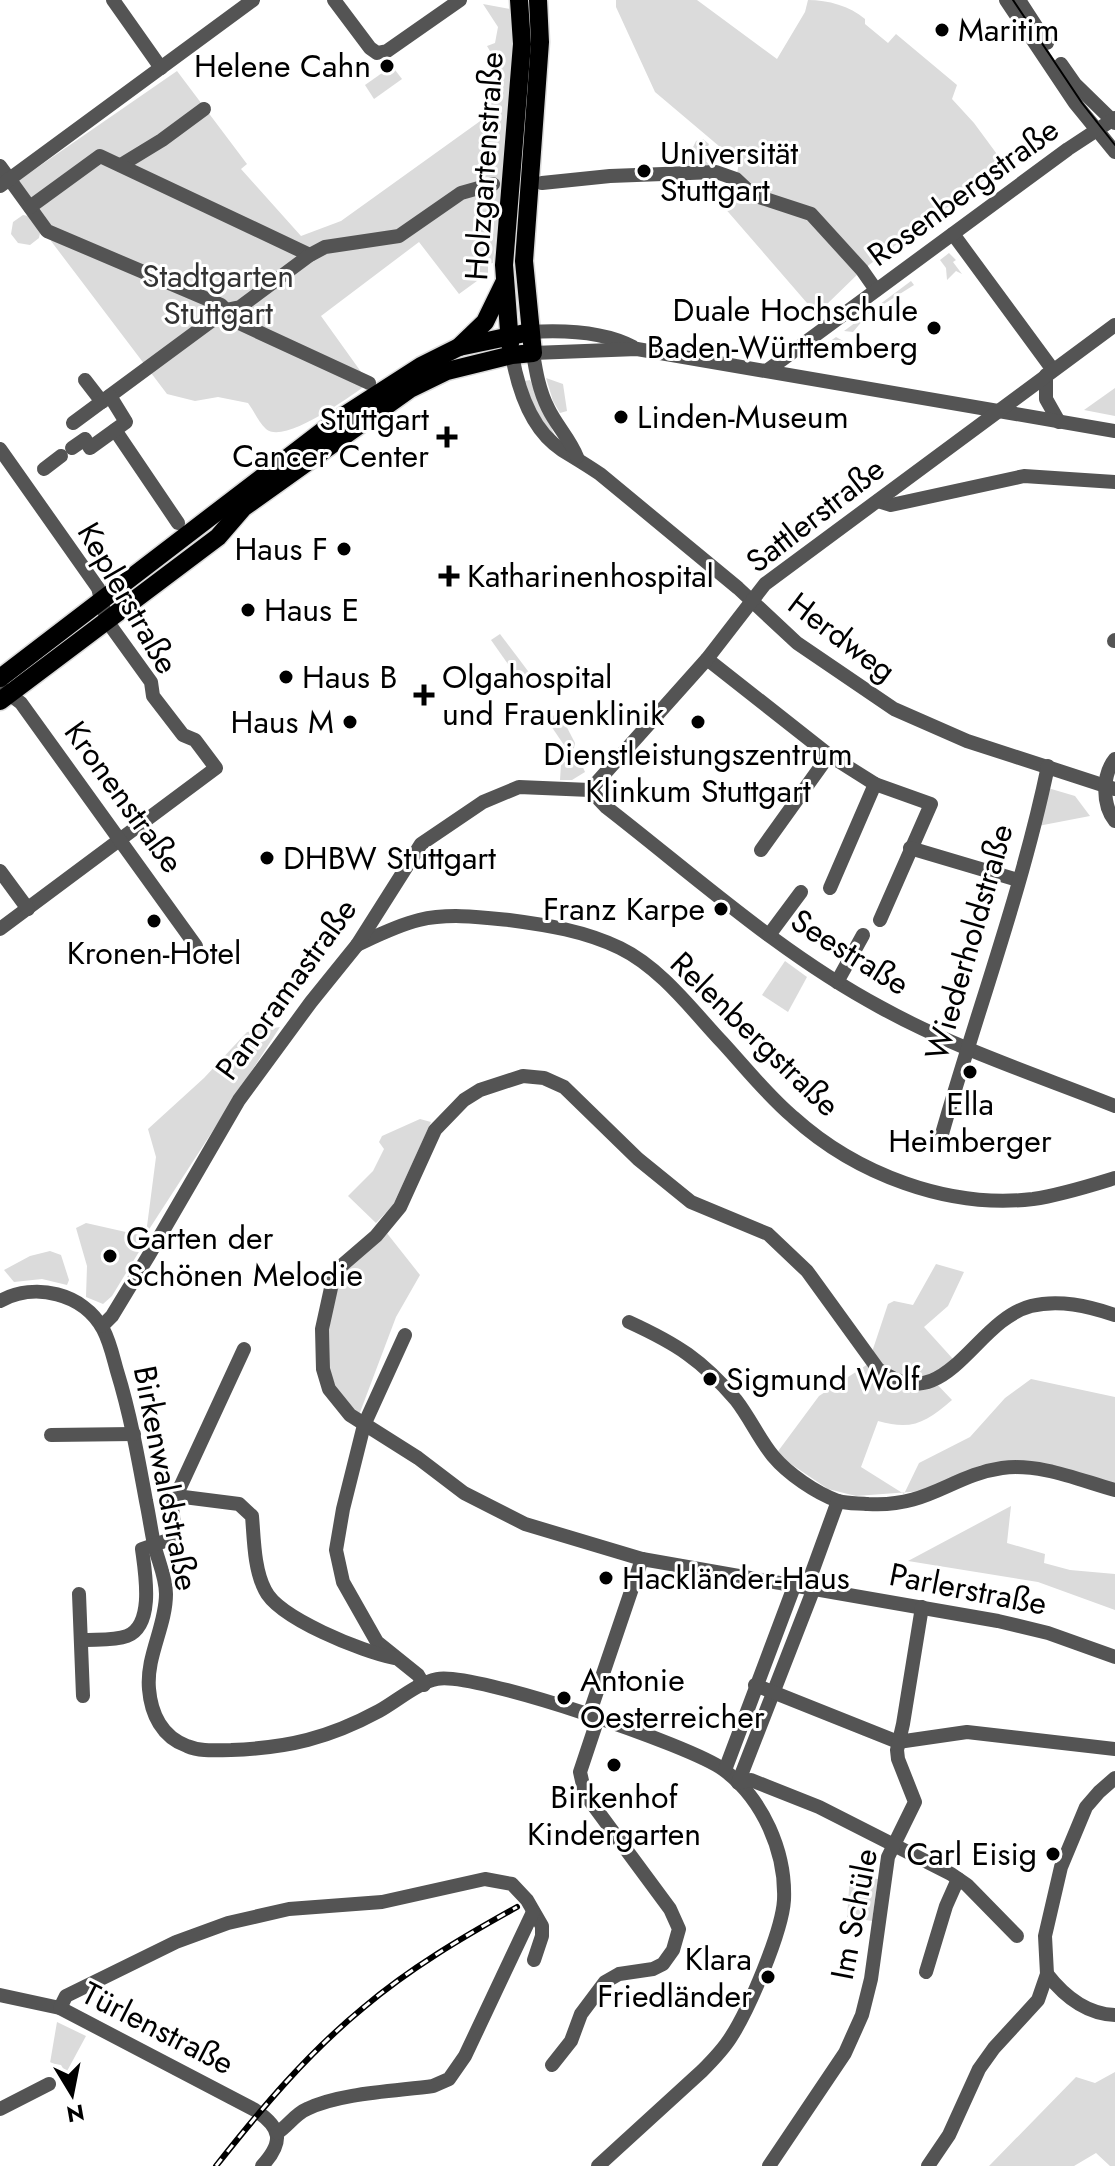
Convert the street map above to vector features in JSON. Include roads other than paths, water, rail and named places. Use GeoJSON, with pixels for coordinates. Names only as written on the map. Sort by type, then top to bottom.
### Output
{"type":"FeatureCollection","features":[{"type":"Feature","properties":{"kind":"main road","name":"Holzgartenstraße"},"geometry":{"type":"LineString","coordinates":[[523,0],[540,42],[524,276],[533,353]]}},
{"type":"Feature","properties":{"kind":"main road","name":"Holzgartenstraße"},"geometry":{"type":"LineString","coordinates":[[512,355],[505,281],[505,233],[523,0]]}},
{"type":"Feature","properties":{"kind":"main road"},"geometry":{"type":"LineString","coordinates":[[505,233],[515,238],[525,233]]}},
{"type":"Feature","properties":{"kind":"main road"},"geometry":{"type":"LineString","coordinates":[[459,347],[485,322],[505,281]]}},
{"type":"Feature","properties":{"kind":"main road"},"geometry":{"type":"LineString","coordinates":[[3,690],[102,600],[337,420],[421,366],[459,347],[530,332]]}},
{"type":"Feature","properties":{"kind":"main road"},"geometry":{"type":"LineString","coordinates":[[3,690],[107,621],[218,537],[243,508],[410,389],[447,371],[533,353]]}},
{"type":"Feature","properties":{"kind":"street"},"geometry":{"type":"LineString","coordinates":[[113,0],[161,68]]}},
{"type":"Feature","properties":{"kind":"street"},"geometry":{"type":"LineString","coordinates":[[5,183],[253,0]]}},
{"type":"Feature","properties":{"kind":"street"},"geometry":{"type":"LineString","coordinates":[[334,0],[377,53],[387,51],[460,0]]}},
{"type":"Feature","properties":{"kind":"street"},"geometry":{"type":"LineString","coordinates":[[1006,0],[1075,103],[1115,152]]}},
{"type":"Feature","properties":{"kind":"street"},"geometry":{"type":"LineString","coordinates":[[1019,0],[1075,84],[1114,120]]}},
{"type":"Feature","properties":{"kind":"street"},"geometry":{"type":"LineString","coordinates":[[121,165],[204,109]]}},
{"type":"Feature","properties":{"kind":"street","name":"Rosenbergstraße"},"geometry":{"type":"LineString","coordinates":[[768,370],[1114,120]]}},
{"type":"Feature","properties":{"kind":"street"},"geometry":{"type":"LineString","coordinates":[[30,207],[100,156],[310,255]]}},
{"type":"Feature","properties":{"kind":"street"},"geometry":{"type":"LineString","coordinates":[[0,166],[5,183],[30,207],[47,231],[221,305],[239,323],[369,383]]}},
{"type":"Feature","properties":{"kind":"street"},"geometry":{"type":"LineString","coordinates":[[542,183],[610,176],[716,172],[736,179],[753,195],[811,214],[876,290]]}},
{"type":"Feature","properties":{"kind":"street"},"geometry":{"type":"LineString","coordinates":[[81,449],[70,420],[106,399],[226,310],[240,307],[310,255],[325,247],[399,236],[461,193],[493,184]]}},
{"type":"Feature","properties":{"kind":"street"},"geometry":{"type":"LineString","coordinates":[[953,234],[1050,373],[1046,399],[1059,422]]}},
{"type":"Feature","properties":{"kind":"street","name":"Sattlerstraße"},"geometry":{"type":"LineString","coordinates":[[590,790],[707,659],[765,584],[1115,325]]}},
{"type":"Feature","properties":{"kind":"street"},"geometry":{"type":"LineString","coordinates":[[530,332],[582,333],[621,340],[637,349]]}},
{"type":"Feature","properties":{"kind":"street"},"geometry":{"type":"LineString","coordinates":[[533,353],[637,349],[1115,431]]}},
{"type":"Feature","properties":{"kind":"street","name":"Herdweg"},"geometry":{"type":"LineString","coordinates":[[533,353],[547,407],[577,457]]}},
{"type":"Feature","properties":{"kind":"street","name":"Herdweg"},"geometry":{"type":"LineString","coordinates":[[512,355],[519,388],[543,433],[562,450],[577,457],[751,600],[797,643],[894,709],[942,732],[1110,787]]}},
{"type":"Feature","properties":{"kind":"street"},"geometry":{"type":"LineString","coordinates":[[44,469],[126,422],[85,380]]}},
{"type":"Feature","properties":{"kind":"street"},"geometry":{"type":"LineString","coordinates":[[115,430],[178,523]]}},
{"type":"Feature","properties":{"kind":"street","name":"Keplerstraße"},"geometry":{"type":"LineString","coordinates":[[3,459],[98,588],[107,621],[151,682],[153,696],[183,735],[195,740],[216,768],[120,841]]}},
{"type":"Feature","properties":{"kind":"street"},"geometry":{"type":"LineString","coordinates":[[878,501],[891,505],[1024,476],[1115,482]]}},
{"type":"Feature","properties":{"kind":"street"},"geometry":{"type":"LineString","coordinates":[[707,659],[829,755],[875,784],[931,804],[880,920]]}},
{"type":"Feature","properties":{"kind":"street","name":"Kronenstraße"},"geometry":{"type":"LineString","coordinates":[[3,690],[26,709],[196,946]]}},
{"type":"Feature","properties":{"kind":"street"},"geometry":{"type":"LineString","coordinates":[[761,850],[829,755]]}},
{"type":"Feature","properties":{"kind":"street"},"geometry":{"type":"LineString","coordinates":[[1115,759],[1107,769],[1110,787],[1108,810],[1115,821]]}},
{"type":"Feature","properties":{"kind":"street","name":"Wiederholdstraße"},"geometry":{"type":"LineString","coordinates":[[942,1134],[999,951],[1048,766]]}},
{"type":"Feature","properties":{"kind":"street"},"geometry":{"type":"LineString","coordinates":[[830,888],[875,784]]}},
{"type":"Feature","properties":{"kind":"street","name":"Panoramastraße"},"geometry":{"type":"LineString","coordinates":[[102,1326],[112,1316],[149,1255],[239,1100],[357,945],[421,844],[483,802],[519,787],[590,790]]}},
{"type":"Feature","properties":{"kind":"street","name":"Seestraße"},"geometry":{"type":"LineString","coordinates":[[590,790],[606,807],[769,935],[880,1008],[967,1047],[1115,1106]]}},
{"type":"Feature","properties":{"kind":"street"},"geometry":{"type":"LineString","coordinates":[[0,929],[120,841]]}},
{"type":"Feature","properties":{"kind":"street"},"geometry":{"type":"LineString","coordinates":[[910,848],[1018,880]]}},
{"type":"Feature","properties":{"kind":"street"},"geometry":{"type":"LineString","coordinates":[[0,871],[28,909]]}},
{"type":"Feature","properties":{"kind":"street"},"geometry":{"type":"LineString","coordinates":[[769,935],[801,892]]}},
{"type":"Feature","properties":{"kind":"street","name":"Relenbergstraße"},"geometry":{"type":"LineString","coordinates":[[357,945],[418,920],[445,917],[470,916],[576,930],[622,949],[662,978],[793,1118],[837,1149],[889,1177],[925,1191],[970,1198],[1032,1199],[1115,1178]]}},
{"type":"Feature","properties":{"kind":"street"},"geometry":{"type":"LineString","coordinates":[[837,982],[863,935]]}},
{"type":"Feature","properties":{"kind":"street","name":"Parlerstraße"},"geometry":{"type":"LineString","coordinates":[[1115,1315],[1087,1306],[1055,1302],[1029,1306],[1005,1318],[937,1380],[917,1385],[891,1379],[878,1369],[807,1271],[768,1234],[691,1202],[638,1159],[564,1087],[544,1078],[523,1076],[480,1090],[464,1100],[435,1130],[400,1207],[376,1236],[340,1267],[333,1279],[322,1329],[323,1369],[329,1389],[338,1403],[364,1425],[418,1458],[464,1493],[525,1524],[642,1559],[922,1607],[1048,1633],[1115,1657]]}},
{"type":"Feature","properties":{"kind":"street","name":"Birkenwaldstraße"},"geometry":{"type":"LineString","coordinates":[[0,1301],[24,1292],[57,1294],[70,1298],[86,1309],[102,1326],[120,1378],[134,1434],[166,1592],[148,1688],[153,1714],[165,1733],[187,1746],[211,1751],[302,1743],[352,1726],[439,1678],[456,1679],[594,1716],[712,1763],[738,1783],[768,1825],[781,1861],[784,1902],[774,1943],[741,2021],[718,2054],[598,2166]]}},
{"type":"Feature","properties":{"kind":"street"},"geometry":{"type":"LineString","coordinates":[[629,1322],[690,1353],[738,1402],[774,1458],[806,1483],[838,1501],[905,1503],[982,1474],[1009,1468],[1046,1471],[1115,1490]]}},
{"type":"Feature","properties":{"kind":"street"},"geometry":{"type":"LineString","coordinates":[[405,1335],[364,1425],[336,1550],[337,1566],[356,1608],[377,1642],[418,1675],[424,1685]]}},
{"type":"Feature","properties":{"kind":"street"},"geometry":{"type":"LineString","coordinates":[[83,1640],[128,1636],[141,1624],[147,1593],[142,1549],[168,1540],[175,1531],[172,1507],[176,1496],[244,1349]]}},
{"type":"Feature","properties":{"kind":"street"},"geometry":{"type":"LineString","coordinates":[[51,1435],[134,1434]]}},
{"type":"Feature","properties":{"kind":"street"},"geometry":{"type":"LineString","coordinates":[[176,1496],[239,1504],[252,1516],[265,1591],[285,1611],[374,1654],[394,1658]]}},
{"type":"Feature","properties":{"kind":"street"},"geometry":{"type":"LineString","coordinates":[[738,1783],[773,1692],[805,1586],[838,1501]]}},
{"type":"Feature","properties":{"kind":"street"},"geometry":{"type":"LineString","coordinates":[[552,2065],[571,2041],[581,2014],[605,1982],[619,1974],[653,1969],[663,1964],[673,1950],[679,1929],[670,1909],[585,1794],[580,1772],[642,1559]]}},
{"type":"Feature","properties":{"kind":"street"},"geometry":{"type":"LineString","coordinates":[[725,1770],[755,1685],[805,1586]]}},
{"type":"Feature","properties":{"kind":"street"},"geometry":{"type":"LineString","coordinates":[[79,1594],[83,1696]]}},
{"type":"Feature","properties":{"kind":"street","name":"Im Schüle"},"geometry":{"type":"LineString","coordinates":[[769,2166],[845,2053],[862,2015],[871,1979],[888,1857],[915,1802],[898,1759],[898,1742],[922,1607]]}},
{"type":"Feature","properties":{"kind":"street"},"geometry":{"type":"LineString","coordinates":[[755,1685],[898,1742],[915,1742],[967,1732],[1115,1749]]}},
{"type":"Feature","properties":{"kind":"street"},"geometry":{"type":"LineString","coordinates":[[928,2166],[949,2135],[979,2069],[1038,2000],[1047,1974],[1045,1936],[1061,1867],[1086,1807],[1115,1778]]}},
{"type":"Feature","properties":{"kind":"street"},"geometry":{"type":"LineString","coordinates":[[738,1783],[751,1780],[819,1807],[958,1879],[1017,1936]]}},
{"type":"Feature","properties":{"kind":"street"},"geometry":{"type":"LineString","coordinates":[[60,2008],[66,1996],[176,1942],[215,1927],[289,1909],[382,1902],[485,1879],[512,1884],[527,1900],[542,1926],[534,1960]]}},
{"type":"Feature","properties":{"kind":"street"},"geometry":{"type":"LineString","coordinates":[[926,1972],[946,1906],[958,1879]]}},
{"type":"Feature","properties":{"kind":"street"},"geometry":{"type":"LineString","coordinates":[[262,2166],[277,2144],[277,2133],[302,2111],[322,2102],[433,2086],[449,2079],[465,2056],[533,1912]]}},
{"type":"Feature","properties":{"kind":"street"},"geometry":{"type":"LineString","coordinates":[[1047,1974],[1079,2004],[1115,2015]]}},
{"type":"Feature","properties":{"kind":"street","name":"Türlenstraße"},"geometry":{"type":"LineString","coordinates":[[0,1995],[60,2008],[245,2104],[268,2118],[277,2133]]}},
{"type":"Feature","properties":{"kind":"street"},"geometry":{"type":"LineString","coordinates":[[0,2109],[49,2084]]}},
{"type":"Feature","properties":{"kind":"tram line"},"geometry":{"type":"LineString","coordinates":[[1013,0],[1082,103],[1115,145]]}},
{"type":"Feature","properties":{"kind":"railway"},"geometry":{"type":"LineString","coordinates":[[216,2166],[285,2083],[342,2026],[418,1966],[517,1907]]}},
{"type":"Feature","properties":{"kind":"place","name":"Maritim"},"geometry":{"type":"Point","coordinates":[942,30]}},
{"type":"Feature","properties":{"kind":"place","name":"Helene Cahn"},"geometry":{"type":"Point","coordinates":[387,66]}},
{"type":"Feature","properties":{"kind":"place","name":"Universität Stuttgart"},"geometry":{"type":"Point","coordinates":[644,171]}},
{"type":"Feature","properties":{"kind":"place","name":"Duale Hochschule Baden-Württemberg"},"geometry":{"type":"Point","coordinates":[934,328]}},
{"type":"Feature","properties":{"kind":"place","name":"Linden-Museum"},"geometry":{"type":"Point","coordinates":[621,417]}},
{"type":"Feature","properties":{"kind":"place","name":"Stuttgart Cancer Center"},"geometry":{"type":"Point","coordinates":[447,437]}},
{"type":"Feature","properties":{"kind":"place","name":"Haus F"},"geometry":{"type":"Point","coordinates":[344,549]}},
{"type":"Feature","properties":{"kind":"place","name":"Katharinenhospital"},"geometry":{"type":"Point","coordinates":[449,576]}},
{"type":"Feature","properties":{"kind":"place","name":"Haus E"},"geometry":{"type":"Point","coordinates":[248,610]}},
{"type":"Feature","properties":{"kind":"place","name":"Haus B"},"geometry":{"type":"Point","coordinates":[286,677]}},
{"type":"Feature","properties":{"kind":"place","name":"Olgahospital und Frauenklinik"},"geometry":{"type":"Point","coordinates":[424,695]}},
{"type":"Feature","properties":{"kind":"place","name":"Haus M"},"geometry":{"type":"Point","coordinates":[350,722]}},
{"type":"Feature","properties":{"kind":"place","name":"Dienstleistungszentrum Klinkum Stuttgart"},"geometry":{"type":"Point","coordinates":[698,722]}},
{"type":"Feature","properties":{"kind":"place","name":"DHBW Stuttgart"},"geometry":{"type":"Point","coordinates":[267,858]}},
{"type":"Feature","properties":{"kind":"place","name":"Franz Karpe"},"geometry":{"type":"Point","coordinates":[721,909]}},
{"type":"Feature","properties":{"kind":"place","name":"Kronen-Hotel"},"geometry":{"type":"Point","coordinates":[154,921]}},
{"type":"Feature","properties":{"kind":"place","name":"Ella Heimberger"},"geometry":{"type":"Point","coordinates":[970,1072]}},
{"type":"Feature","properties":{"kind":"place","name":"Garten der Schönen Melodie"},"geometry":{"type":"Point","coordinates":[110,1256]}},
{"type":"Feature","properties":{"kind":"place","name":"Sigmund Wolf"},"geometry":{"type":"Point","coordinates":[710,1379]}},
{"type":"Feature","properties":{"kind":"place","name":"Hackländer-Haus"},"geometry":{"type":"Point","coordinates":[606,1578]}},
{"type":"Feature","properties":{"kind":"place","name":"Antonie Oesterreicher"},"geometry":{"type":"Point","coordinates":[564,1698]}},
{"type":"Feature","properties":{"kind":"place","name":"Birkenhof Kindergarten"},"geometry":{"type":"Point","coordinates":[614,1765]}},
{"type":"Feature","properties":{"kind":"place","name":"Carl Eisig"},"geometry":{"type":"Point","coordinates":[1053,1854]}},
{"type":"Feature","properties":{"kind":"place","name":"Klara Friedländer"},"geometry":{"type":"Point","coordinates":[768,1977]}},
{"type":"Feature","properties":{"kind":"park label","name":"Stadtgarten Stuttgart"},"geometry":{"type":"Point","coordinates":[218,294]}}]}
